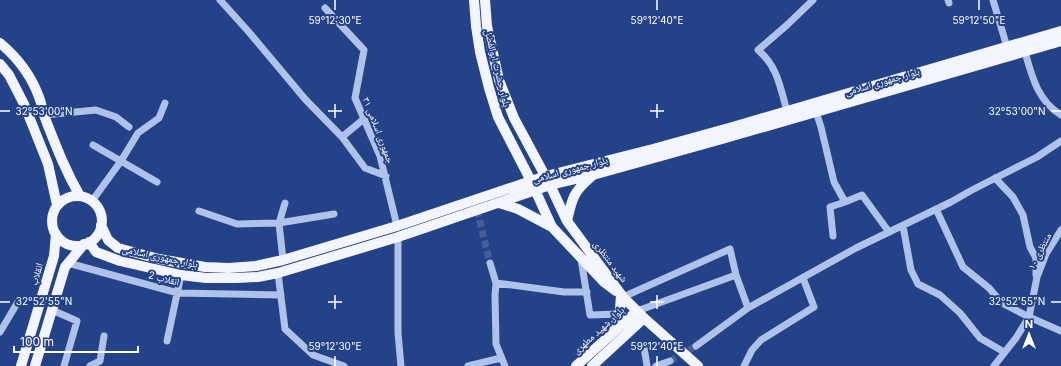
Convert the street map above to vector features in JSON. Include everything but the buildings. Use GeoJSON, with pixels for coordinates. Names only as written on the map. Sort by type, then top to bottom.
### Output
{"type":"FeatureCollection","features":[{"type":"Feature","properties":{"kind":"main road","name":"بلوار حضرت ابوالفضل"},"geometry":{"type":"LineString","coordinates":[[474,0],[480,52],[498,117],[533,186]]}},
{"type":"Feature","properties":{"kind":"main road","name":"بلوار حضرت ابوالفضل"},"geometry":{"type":"LineString","coordinates":[[485,0],[487,26],[499,80],[514,118],[548,181]]}},
{"type":"Feature","properties":{"kind":"main road","name":"بلوار جمهوری اسلامی"},"geometry":{"type":"LineString","coordinates":[[101,225],[108,240],[118,248],[159,260],[205,267],[229,268],[256,266],[283,260],[653,149],[1061,31]]}},
{"type":"Feature","properties":{"kind":"main road","name":"بلوار جمهوری اسلامی"},"geometry":{"type":"LineString","coordinates":[[548,181],[593,175],[1061,42]]}},
{"type":"Feature","properties":{"kind":"main road"},"geometry":{"type":"LineString","coordinates":[[0,43],[21,64],[32,82],[40,98],[44,115],[68,175],[80,196]]}},
{"type":"Feature","properties":{"kind":"main road"},"geometry":{"type":"LineString","coordinates":[[0,64],[9,75],[24,104],[48,164],[57,205]]}},
{"type":"Feature","properties":{"kind":"main road"},"geometry":{"type":"LineString","coordinates":[[567,221],[573,197],[579,187],[593,175]]}},
{"type":"Feature","properties":{"kind":"main road","name":"شهید منتظری"},"geometry":{"type":"LineString","coordinates":[[548,181],[567,221],[622,296]]}},
{"type":"Feature","properties":{"kind":"main road","name":"بلوار جمهوری اسلامی"},"geometry":{"type":"LineString","coordinates":[[87,243],[96,252],[120,261],[181,275],[206,278],[258,277],[278,273],[398,237],[499,203],[533,186]]}},
{"type":"Feature","properties":{"kind":"main road","name":"شهید منتظری"},"geometry":{"type":"LineString","coordinates":[[533,186],[552,227],[604,282],[622,296]]}},
{"type":"Feature","properties":{"kind":"main road"},"geometry":{"type":"LineString","coordinates":[[35,366],[65,267],[87,243],[95,238],[101,225],[100,212],[92,201],[80,196],[68,197],[57,205],[53,212],[52,227],[61,240],[67,243],[73,245],[87,243]]}},
{"type":"Feature","properties":{"kind":"main road"},"geometry":{"type":"LineString","coordinates":[[499,203],[518,209],[552,227]]}},
{"type":"Feature","properties":{"kind":"main road","name":"انقلاب"},"geometry":{"type":"LineString","coordinates":[[21,366],[54,256],[56,234]]}},
{"type":"Feature","properties":{"kind":"main road"},"geometry":{"type":"LineString","coordinates":[[612,333],[620,314],[622,296]]}},
{"type":"Feature","properties":{"kind":"main road"},"geometry":{"type":"LineString","coordinates":[[622,296],[640,315],[698,366]]}},
{"type":"Feature","properties":{"kind":"main road"},"geometry":{"type":"LineString","coordinates":[[592,366],[640,315]]}},
{"type":"Feature","properties":{"kind":"main road","name":"بلوار شهید مطهری"},"geometry":{"type":"LineString","coordinates":[[576,366],[612,333],[640,315]]}},
{"type":"Feature","properties":{"kind":"street"},"geometry":{"type":"LineString","coordinates":[[220,0],[305,99],[342,137],[365,168],[386,176]]}},
{"type":"Feature","properties":{"kind":"street"},"geometry":{"type":"LineString","coordinates":[[787,111],[778,78],[772,64],[758,50],[787,25],[812,0]]}},
{"type":"Feature","properties":{"kind":"street"},"geometry":{"type":"LineString","coordinates":[[993,0],[1007,47]]}},
{"type":"Feature","properties":{"kind":"street","name":"جمهوری اسلامی ۳۱"},"geometry":{"type":"LineString","coordinates":[[325,8],[364,50],[355,98],[365,118],[380,156],[398,226]]}},
{"type":"Feature","properties":{"kind":"street"},"geometry":{"type":"LineString","coordinates":[[1025,52],[1038,90],[1043,99],[1053,110],[1061,115]]}},
{"type":"Feature","properties":{"kind":"street"},"geometry":{"type":"LineString","coordinates":[[92,201],[121,161],[138,134],[159,118],[165,103]]}},
{"type":"Feature","properties":{"kind":"street"},"geometry":{"type":"LineString","coordinates":[[44,115],[96,110],[116,117],[130,127]]}},
{"type":"Feature","properties":{"kind":"street"},"geometry":{"type":"LineString","coordinates":[[816,112],[828,152],[834,182],[845,202]]}},
{"type":"Feature","properties":{"kind":"street"},"geometry":{"type":"LineString","coordinates":[[342,137],[365,118]]}},
{"type":"Feature","properties":{"kind":"street"},"geometry":{"type":"LineString","coordinates":[[696,346],[748,308],[856,248],[936,210],[1037,157],[1061,141]]}},
{"type":"Feature","properties":{"kind":"street"},"geometry":{"type":"LineString","coordinates":[[93,145],[157,182]]}},
{"type":"Feature","properties":{"kind":"street"},"geometry":{"type":"LineString","coordinates":[[995,178],[1013,197],[1023,215],[1030,247],[1036,258],[1037,277]]}},
{"type":"Feature","properties":{"kind":"street"},"geometry":{"type":"LineString","coordinates":[[834,236],[830,207],[862,195],[888,232]]}},
{"type":"Feature","properties":{"kind":"street"},"geometry":{"type":"LineString","coordinates":[[283,260],[279,224],[285,203]]}},
{"type":"Feature","properties":{"kind":"street"},"geometry":{"type":"LineString","coordinates":[[936,210],[963,267],[989,288],[1002,303],[1030,318],[1061,331]]}},
{"type":"Feature","properties":{"kind":"street"},"geometry":{"type":"LineString","coordinates":[[199,211],[237,224],[279,224],[334,214]]}},
{"type":"Feature","properties":{"kind":"street"},"geometry":{"type":"LineString","coordinates":[[903,226],[912,270],[918,284],[940,295],[960,313],[980,338],[1004,352]]}},
{"type":"Feature","properties":{"kind":"street","name":"منتظری ۱۰"},"geometry":{"type":"LineString","coordinates":[[994,366],[1030,318],[1037,277],[1046,254],[1060,235]]}},
{"type":"Feature","properties":{"kind":"street"},"geometry":{"type":"LineString","coordinates":[[398,237],[398,333],[401,366]]}},
{"type":"Feature","properties":{"kind":"street"},"geometry":{"type":"LineString","coordinates":[[622,296],[730,249],[736,275],[748,308]]}},
{"type":"Feature","properties":{"kind":"street"},"geometry":{"type":"LineString","coordinates":[[581,259],[590,315],[620,314]]}},
{"type":"Feature","properties":{"kind":"street","name":"انقلاب 2"},"geometry":{"type":"LineString","coordinates":[[68,263],[178,293],[281,295]]}},
{"type":"Feature","properties":{"kind":"street"},"geometry":{"type":"LineString","coordinates":[[490,263],[496,283],[496,344],[505,366]]}},
{"type":"Feature","properties":{"kind":"street"},"geometry":{"type":"LineString","coordinates":[[278,273],[285,329],[313,355],[344,366]]}},
{"type":"Feature","properties":{"kind":"street"},"geometry":{"type":"LineString","coordinates":[[167,341],[181,275]]}},
{"type":"Feature","properties":{"kind":"street"},"geometry":{"type":"LineString","coordinates":[[640,315],[736,275]]}},
{"type":"Feature","properties":{"kind":"street"},"geometry":{"type":"LineString","coordinates":[[744,366],[752,350],[761,340],[814,307],[803,278]]}},
{"type":"Feature","properties":{"kind":"street"},"geometry":{"type":"LineString","coordinates":[[496,283],[564,292],[587,292]]}},
{"type":"Feature","properties":{"kind":"street"},"geometry":{"type":"LineString","coordinates":[[0,332],[18,300]]}},
{"type":"Feature","properties":{"kind":"street"},"geometry":{"type":"LineString","coordinates":[[52,310],[77,321],[64,366]]}},
{"type":"Feature","properties":{"kind":"street"},"geometry":{"type":"LineString","coordinates":[[90,366],[100,361],[104,336]]}},
{"type":"Feature","properties":{"kind":"street"},"geometry":{"type":"LineString","coordinates":[[644,347],[647,366]]}},
{"type":"Feature","properties":{"kind":"street"},"geometry":{"type":"LineString","coordinates":[[468,366],[501,358]]}},
{"type":"Feature","properties":{"kind":"street"},"geometry":{"type":"LineString","coordinates":[[656,366],[670,361]]}},
{"type":"Feature","properties":{"kind":"tunnel"},"geometry":{"type":"LineString","coordinates":[[477,210],[490,263]]}},
{"type":"Feature","properties":{"kind":"tunnel"},"geometry":{"type":"LineString","coordinates":[[670,361],[696,346]]}}]}
